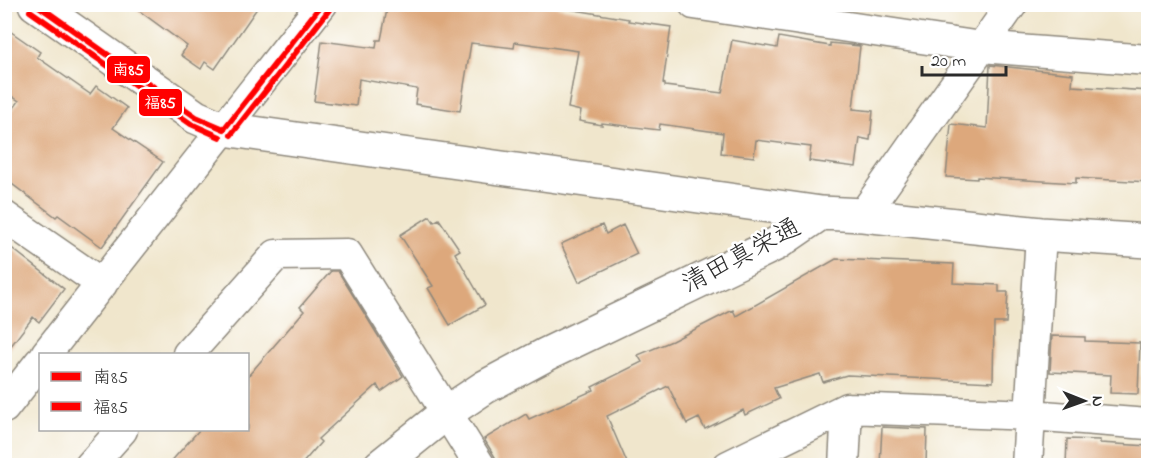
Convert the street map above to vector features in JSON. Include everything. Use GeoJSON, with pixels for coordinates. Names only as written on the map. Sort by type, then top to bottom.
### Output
{"type":"FeatureCollection","features":[{"type":"Feature","properties":{"kind":"street"},"geometry":{"type":"LineString","coordinates":[[35,4],[196,117],[224,129],[821,213]]}},
{"type":"Feature","properties":{"kind":"street"},"geometry":{"type":"LineString","coordinates":[[47,353],[322,4]]}},
{"type":"Feature","properties":{"kind":"street"},"geometry":{"type":"LineString","coordinates":[[694,4],[803,13],[981,47],[1149,60]]}},
{"type":"Feature","properties":{"kind":"street"},"geometry":{"type":"LineString","coordinates":[[862,214],[1012,4]]}},
{"type":"Feature","properties":{"kind":"street","name":"清田真栄通"},"geometry":{"type":"LineString","coordinates":[[380,465],[446,413],[485,387],[547,354],[776,244],[821,213],[862,214],[1041,234],[1149,241]]}},
{"type":"Feature","properties":{"kind":"street"},"geometry":{"type":"LineString","coordinates":[[4,216],[102,285]]}},
{"type":"Feature","properties":{"kind":"street"},"geometry":{"type":"LineString","coordinates":[[1027,465],[1041,234]]}},
{"type":"Feature","properties":{"kind":"street"},"geometry":{"type":"LineString","coordinates":[[189,353],[276,255],[347,254],[480,465]]}},
{"type":"Feature","properties":{"kind":"street"},"geometry":{"type":"LineString","coordinates":[[4,408],[39,363]]}},
{"type":"Feature","properties":{"kind":"street"},"geometry":{"type":"LineString","coordinates":[[844,465],[847,408]]}},
{"type":"Feature","properties":{"kind":"street"},"geometry":{"type":"LineString","coordinates":[[728,465],[847,408],[1030,415],[1149,424]]}},
{"type":"Feature","properties":{"kind":"street"},"geometry":{"type":"LineString","coordinates":[[90,465],[120,431]]}},
{"type":"Feature","properties":{"kind":"building"},"geometry":{"type":"Polygon","coordinates":[[[130,4],[260,4],[215,69],[205,62],[201,69],[181,55],[187,46],[130,4]]]}},
{"type":"Feature","properties":{"kind":"building"},"geometry":{"type":"Polygon","coordinates":[[[388,4],[539,4],[671,27],[663,83],[665,86],[722,93],[732,40],[777,48],[779,37],[830,46],[830,43],[860,46],[853,109],[873,111],[870,140],[860,138],[856,167],[809,161],[811,147],[756,140],[754,157],[721,153],[723,133],[660,124],[659,130],[579,121],[581,111],[568,108],[578,51],[515,42],[514,48],[471,43],[460,111],[415,104],[417,89],[359,79],[356,106],[314,101],[322,41],[376,48],[377,40],[381,40],[388,4]]]}},
{"type":"Feature","properties":{"kind":"building"},"geometry":{"type":"Polygon","coordinates":[[[4,27],[40,52],[37,57],[90,94],[96,86],[127,108],[113,128],[163,162],[102,247],[58,215],[56,217],[4,178],[4,122],[19,101],[4,91],[4,27]]]}},
{"type":"Feature","properties":{"kind":"building"},"geometry":{"type":"Polygon","coordinates":[[[990,65],[1073,74],[1072,86],[1149,91],[1149,182],[1076,178],[1076,183],[946,177],[951,124],[987,128],[990,65]]]}},
{"type":"Feature","properties":{"kind":"building"},"geometry":{"type":"Polygon","coordinates":[[[430,216],[434,222],[439,219],[460,250],[455,253],[485,305],[450,325],[428,288],[433,286],[400,235],[430,216]]]}},
{"type":"Feature","properties":{"kind":"building"},"geometry":{"type":"Polygon","coordinates":[[[602,225],[606,234],[623,225],[637,254],[579,282],[561,244],[602,225]]]}},
{"type":"Feature","properties":{"kind":"building"},"geometry":{"type":"Polygon","coordinates":[[[4,242],[64,289],[39,322],[33,317],[4,355],[4,242]]]}},
{"type":"Feature","properties":{"kind":"building"},"geometry":{"type":"Polygon","coordinates":[[[836,259],[954,264],[953,283],[999,285],[999,292],[1008,292],[1006,323],[994,323],[993,382],[847,375],[823,382],[820,374],[774,388],[779,399],[745,415],[743,410],[705,429],[699,418],[687,424],[668,386],[607,416],[628,465],[497,465],[484,439],[526,414],[529,419],[594,390],[592,387],[642,362],[638,355],[672,341],[733,310],[736,316],[836,259]]]}},
{"type":"Feature","properties":{"kind":"building"},"geometry":{"type":"Polygon","coordinates":[[[331,271],[338,271],[403,376],[381,392],[377,385],[318,439],[321,442],[301,465],[168,465],[198,431],[249,431],[249,375],[304,311],[300,307],[331,271]]]}},
{"type":"Feature","properties":{"kind":"building"},"geometry":{"type":"Polygon","coordinates":[[[1052,336],[1085,337],[1085,341],[1140,343],[1138,394],[1110,393],[1111,375],[1050,372],[1052,336]]]}},
{"type":"Feature","properties":{"kind":"building"},"geometry":{"type":"Polygon","coordinates":[[[882,427],[927,429],[926,465],[880,465],[882,427]]]}},
{"type":"Feature","properties":{"kind":"building"},"geometry":{"type":"Polygon","coordinates":[[[1067,439],[1100,440],[1100,443],[1149,446],[1149,465],[1066,465],[1067,439]]]}},
{"type":"Feature","properties":{"kind":"transit line","name":"南85"},"geometry":{"type":"LineString","coordinates":[[36,4],[196,117],[224,129]]}},
{"type":"Feature","properties":{"kind":"transit line","name":"南85"},"geometry":{"type":"LineString","coordinates":[[224,129],[322,4]]}},
{"type":"Feature","properties":{"kind":"transit line","name":"福85"},"geometry":{"type":"LineString","coordinates":[[231,135],[329,10]]}},
{"type":"Feature","properties":{"kind":"transit line","name":"福85"},"geometry":{"type":"LineString","coordinates":[[30,11],[191,124],[220,137]]}}]}
